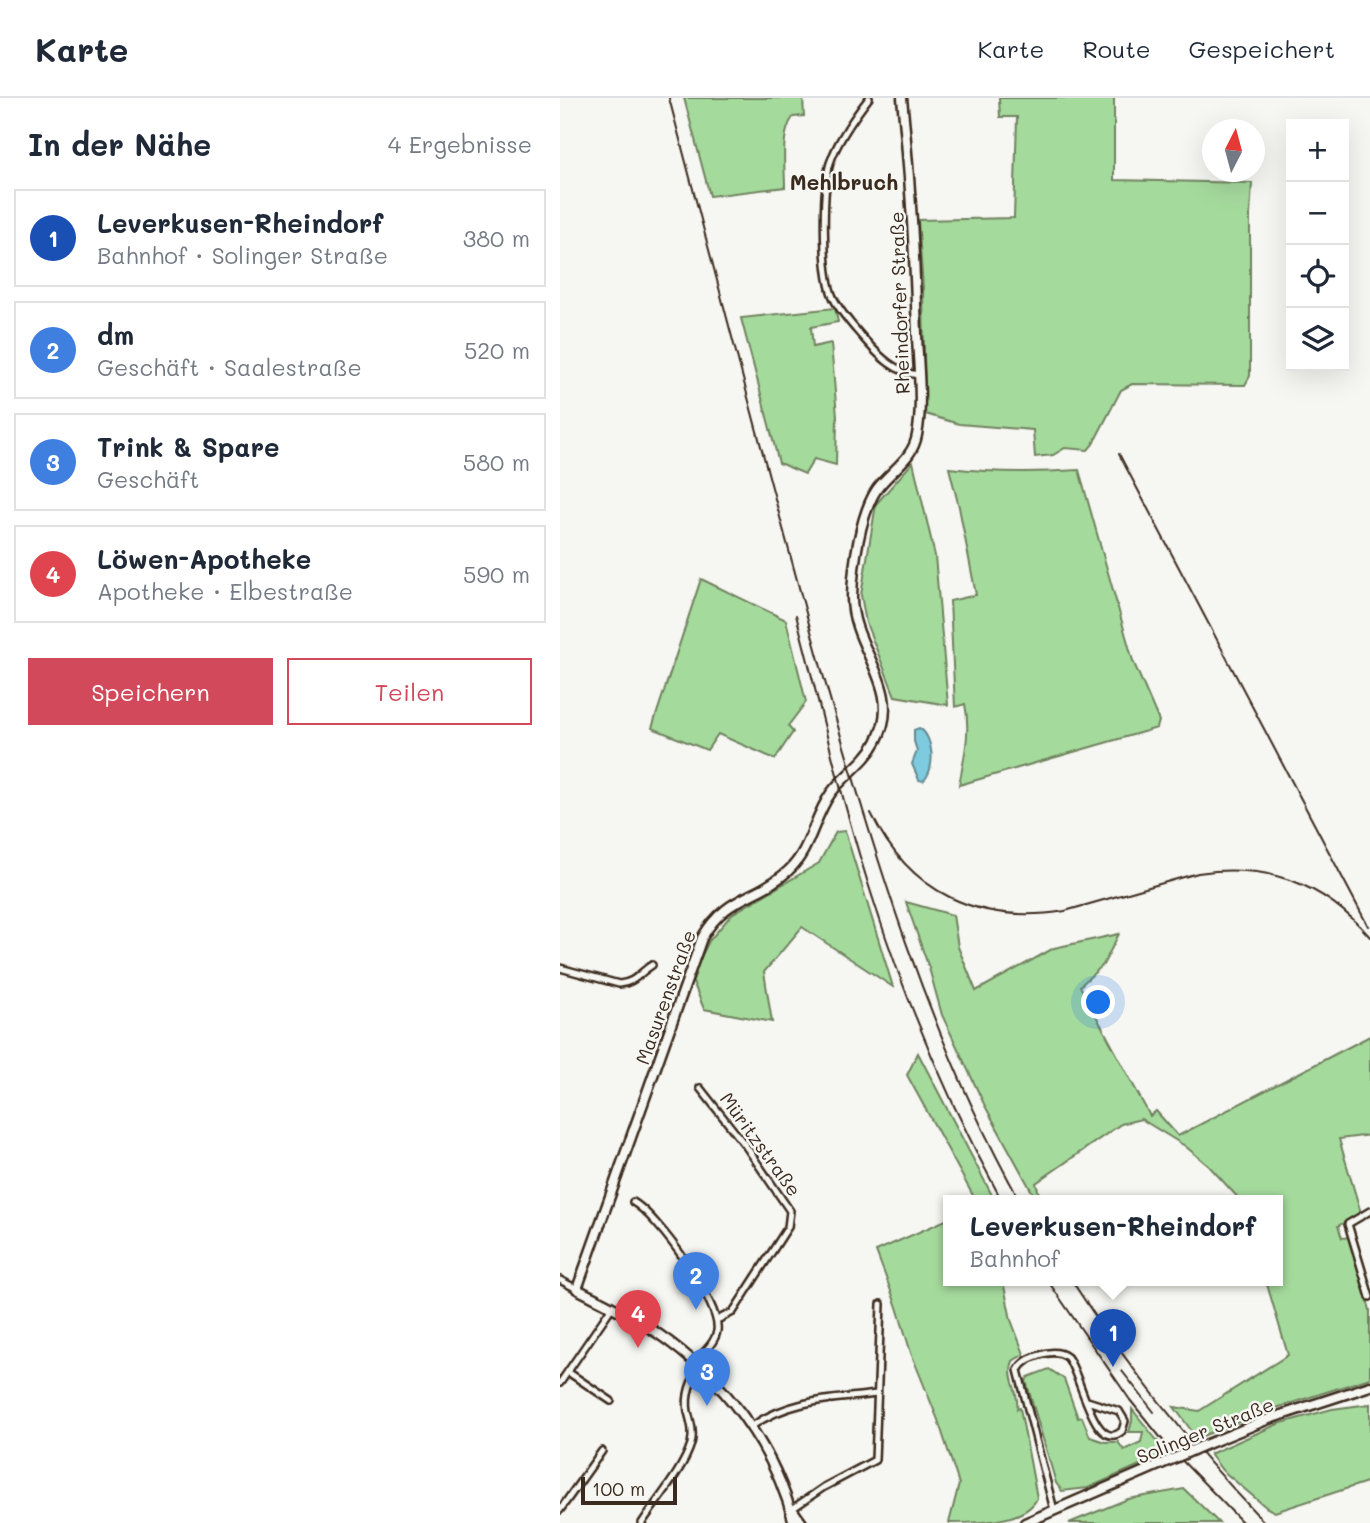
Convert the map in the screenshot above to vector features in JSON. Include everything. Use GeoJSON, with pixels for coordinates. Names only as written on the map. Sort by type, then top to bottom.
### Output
{"type":"FeatureCollection","features":[{"type":"Feature","properties":{"kind":"main road","name":"Rheindorfer Straße"},"geometry":{"type":"LineString","coordinates":[[875,492],[914,446],[919,426],[913,238],[902,98]]}},
{"type":"Feature","properties":{"kind":"main road","name":"Masurenstraße"},"geometry":{"type":"LineString","coordinates":[[577,1289],[702,938],[716,916],[724,909],[777,880],[797,861],[827,799],[867,755],[880,733],[885,707],[883,687],[859,635],[852,601],[864,517],[875,492]]}},
{"type":"Feature","properties":{"kind":"main road"},"geometry":{"type":"LineString","coordinates":[[577,1289],[655,1331],[697,1364],[731,1399],[752,1426],[792,1509],[802,1523]]}},
{"type":"Feature","properties":{"kind":"main road","name":"Solinger Straße"},"geometry":{"type":"LineString","coordinates":[[1025,1523],[1269,1419],[1370,1387]]}},
{"type":"Feature","properties":{"kind":"main road"},"geometry":{"type":"LineString","coordinates":[[792,1509],[794,1523]]}},
{"type":"Feature","properties":{"kind":"street"},"geometry":{"type":"LineString","coordinates":[[869,98],[855,116],[830,163],[825,231],[826,271],[838,307],[881,359],[897,369],[918,374]]}},
{"type":"Feature","properties":{"kind":"street"},"geometry":{"type":"LineString","coordinates":[[560,968],[627,984],[639,978],[652,965]]}},
{"type":"Feature","properties":{"kind":"street","name":"Müritzstraße"},"geometry":{"type":"LineString","coordinates":[[700,1088],[781,1196],[791,1216],[788,1227],[733,1312],[717,1320]]}},
{"type":"Feature","properties":{"kind":"street"},"geometry":{"type":"LineString","coordinates":[[633,1202],[642,1207],[671,1241],[700,1284],[717,1320],[717,1332],[713,1342],[697,1364],[687,1394],[692,1427],[692,1441],[687,1455],[642,1523]]}},
{"type":"Feature","properties":{"kind":"street"},"geometry":{"type":"LineString","coordinates":[[1370,1211],[1349,1224],[1370,1297]]}},
{"type":"Feature","properties":{"kind":"street"},"geometry":{"type":"LineString","coordinates":[[560,1280],[577,1289]]}},
{"type":"Feature","properties":{"kind":"street"},"geometry":{"type":"LineString","coordinates":[[792,1509],[824,1487],[875,1460],[881,1304]]}},
{"type":"Feature","properties":{"kind":"street"},"geometry":{"type":"LineString","coordinates":[[560,1383],[612,1307]]}},
{"type":"Feature","properties":{"kind":"street","name":"Solinger Straße"},"geometry":{"type":"LineString","coordinates":[[1054,1510],[1018,1370],[1028,1359],[1046,1353],[1066,1357],[1101,1432],[1112,1436],[1122,1431],[1125,1421],[1119,1411],[1087,1401]]}},
{"type":"Feature","properties":{"kind":"street"},"geometry":{"type":"LineString","coordinates":[[568,1372],[611,1401]]}},
{"type":"Feature","properties":{"kind":"street"},"geometry":{"type":"LineString","coordinates":[[752,1426],[775,1412],[792,1406],[877,1394]]}},
{"type":"Feature","properties":{"kind":"street"},"geometry":{"type":"LineString","coordinates":[[560,1510],[602,1451]]}},
{"type":"Feature","properties":{"kind":"green space"},"geometry":{"type":"Polygon","coordinates":[[[684,98],[803,98],[804,116],[793,117],[786,132],[785,187],[710,196],[684,98]]]}},
{"type":"Feature","properties":{"kind":"green space"},"geometry":{"type":"Polygon","coordinates":[[[999,98],[1114,98],[1114,180],[1252,183],[1250,376],[1245,385],[1132,384],[1121,390],[1088,450],[1065,448],[1053,455],[1035,457],[1033,430],[959,424],[925,414],[923,288],[918,220],[1014,218],[1017,117],[1000,117],[999,98]]]}},
{"type":"Feature","properties":{"kind":"green space"},"geometry":{"type":"Polygon","coordinates":[[[835,308],[838,322],[811,327],[813,347],[831,343],[837,417],[836,465],[814,459],[805,474],[779,463],[741,318],[835,308]]]}},
{"type":"Feature","properties":{"kind":"green space"},"geometry":{"type":"Polygon","coordinates":[[[913,462],[935,556],[948,705],[895,696],[866,623],[861,595],[876,504],[913,462]]]}},
{"type":"Feature","properties":{"kind":"green space"},"geometry":{"type":"Polygon","coordinates":[[[949,468],[1014,472],[1079,470],[1133,661],[1159,721],[1157,728],[959,785],[967,725],[965,704],[955,707],[950,601],[976,595],[949,468]]]}},
{"type":"Feature","properties":{"kind":"green space"},"geometry":{"type":"Polygon","coordinates":[[[701,579],[786,620],[806,702],[788,726],[793,732],[775,759],[718,734],[707,750],[652,728],[701,579]]]}},
{"type":"Feature","properties":{"kind":"green space"},"geometry":{"type":"Polygon","coordinates":[[[845,831],[893,987],[802,927],[764,972],[772,1022],[704,1009],[691,977],[709,941],[732,914],[819,863],[836,832],[845,831]]]}},
{"type":"Feature","properties":{"kind":"green space"},"geometry":{"type":"Polygon","coordinates":[[[906,902],[953,915],[958,947],[976,991],[1054,948],[1119,934],[1103,965],[1080,986],[1150,1116],[1156,1111],[1178,1136],[1370,1036],[1370,1135],[1339,1139],[1361,1213],[1338,1226],[1342,1238],[1350,1237],[1370,1310],[1370,1378],[1273,1409],[1197,1438],[1174,1407],[1199,1411],[1288,1355],[1267,1286],[1283,1286],[1283,1195],[1236,1195],[1209,1166],[1185,1146],[1141,1119],[1121,1124],[1036,1183],[1039,1195],[1034,1195],[984,1104],[942,1015],[906,902]]]}},
{"type":"Feature","properties":{"kind":"green space"},"geometry":{"type":"Polygon","coordinates":[[[918,1053],[992,1195],[973,1195],[907,1075],[918,1053]]]}},
{"type":"Feature","properties":{"kind":"green space"},"geometry":{"type":"Polygon","coordinates":[[[943,1221],[943,1286],[1004,1286],[1011,1320],[1024,1354],[1013,1361],[1011,1373],[1037,1498],[1022,1512],[999,1520],[949,1523],[959,1484],[876,1251],[943,1221]]]}},
{"type":"Feature","properties":{"kind":"green space"},"geometry":{"type":"Polygon","coordinates":[[[1049,1369],[1064,1379],[1078,1418],[1082,1417],[1090,1437],[1105,1442],[1118,1442],[1124,1450],[1141,1442],[1143,1432],[1129,1432],[1132,1409],[1167,1453],[1088,1488],[1062,1491],[1056,1483],[1026,1381],[1028,1377],[1049,1369]]]}},
{"type":"Feature","properties":{"kind":"green space"},"geometry":{"type":"Polygon","coordinates":[[[1370,1404],[1370,1481],[1275,1512],[1222,1470],[1210,1454],[1278,1424],[1332,1409],[1370,1404]]]}},
{"type":"Feature","properties":{"kind":"green space"},"geometry":{"type":"Polygon","coordinates":[[[1184,1489],[1219,1523],[1069,1523],[1128,1499],[1184,1489]]]}},
{"type":"Feature","properties":{"kind":"water"},"geometry":{"type":"Polygon","coordinates":[[[919,728],[928,738],[931,753],[930,769],[923,781],[919,780],[912,764],[917,751],[914,730],[919,728]]]}},
{"type":"Feature","properties":{"kind":"railway"},"geometry":{"type":"LineString","coordinates":[[669,98],[804,606],[885,879],[931,1010],[958,1075],[987,1139],[1017,1195]]}},
{"type":"Feature","properties":{"kind":"railway"},"geometry":{"type":"LineString","coordinates":[[1119,454],[1368,926]]}},
{"type":"Feature","properties":{"kind":"railway"},"geometry":{"type":"LineString","coordinates":[[796,615],[864,872],[889,946],[948,1094],[999,1195]]}},
{"type":"Feature","properties":{"kind":"railway"},"geometry":{"type":"LineString","coordinates":[[871,813],[887,841],[905,864],[926,883],[950,897],[976,907],[1004,913],[1065,911],[1198,873],[1248,871],[1293,881],[1314,890],[1352,918],[1370,937]]}},
{"type":"Feature","properties":{"kind":"railway"},"geometry":{"type":"LineString","coordinates":[[1051,1286],[1130,1400],[1165,1443],[1243,1523]]}},
{"type":"Feature","properties":{"kind":"railway"},"geometry":{"type":"LineString","coordinates":[[1075,1286],[1163,1406],[1265,1523]]}},
{"type":"Feature","properties":{"kind":"railway"},"geometry":{"type":"LineString","coordinates":[[1122,1371],[1154,1412]]}},
{"type":"Feature","properties":{"kind":"place","name":"dm"},"geometry":{"type":"Point","coordinates":[696,1310]}},
{"type":"Feature","properties":{"kind":"place","name":"Löwen-Apotheke"},"geometry":{"type":"Point","coordinates":[638,1348]}},
{"type":"Feature","properties":{"kind":"place","name":"Leverkusen-Rheindorf"},"geometry":{"type":"Point","coordinates":[1113,1367]}},
{"type":"Feature","properties":{"kind":"place","name":"Trink & Spare"},"geometry":{"type":"Point","coordinates":[707,1406]}},
{"type":"Feature","properties":{"kind":"district","name":"Mehlbruch"},"geometry":{"type":"Point","coordinates":[844,181]}}]}
